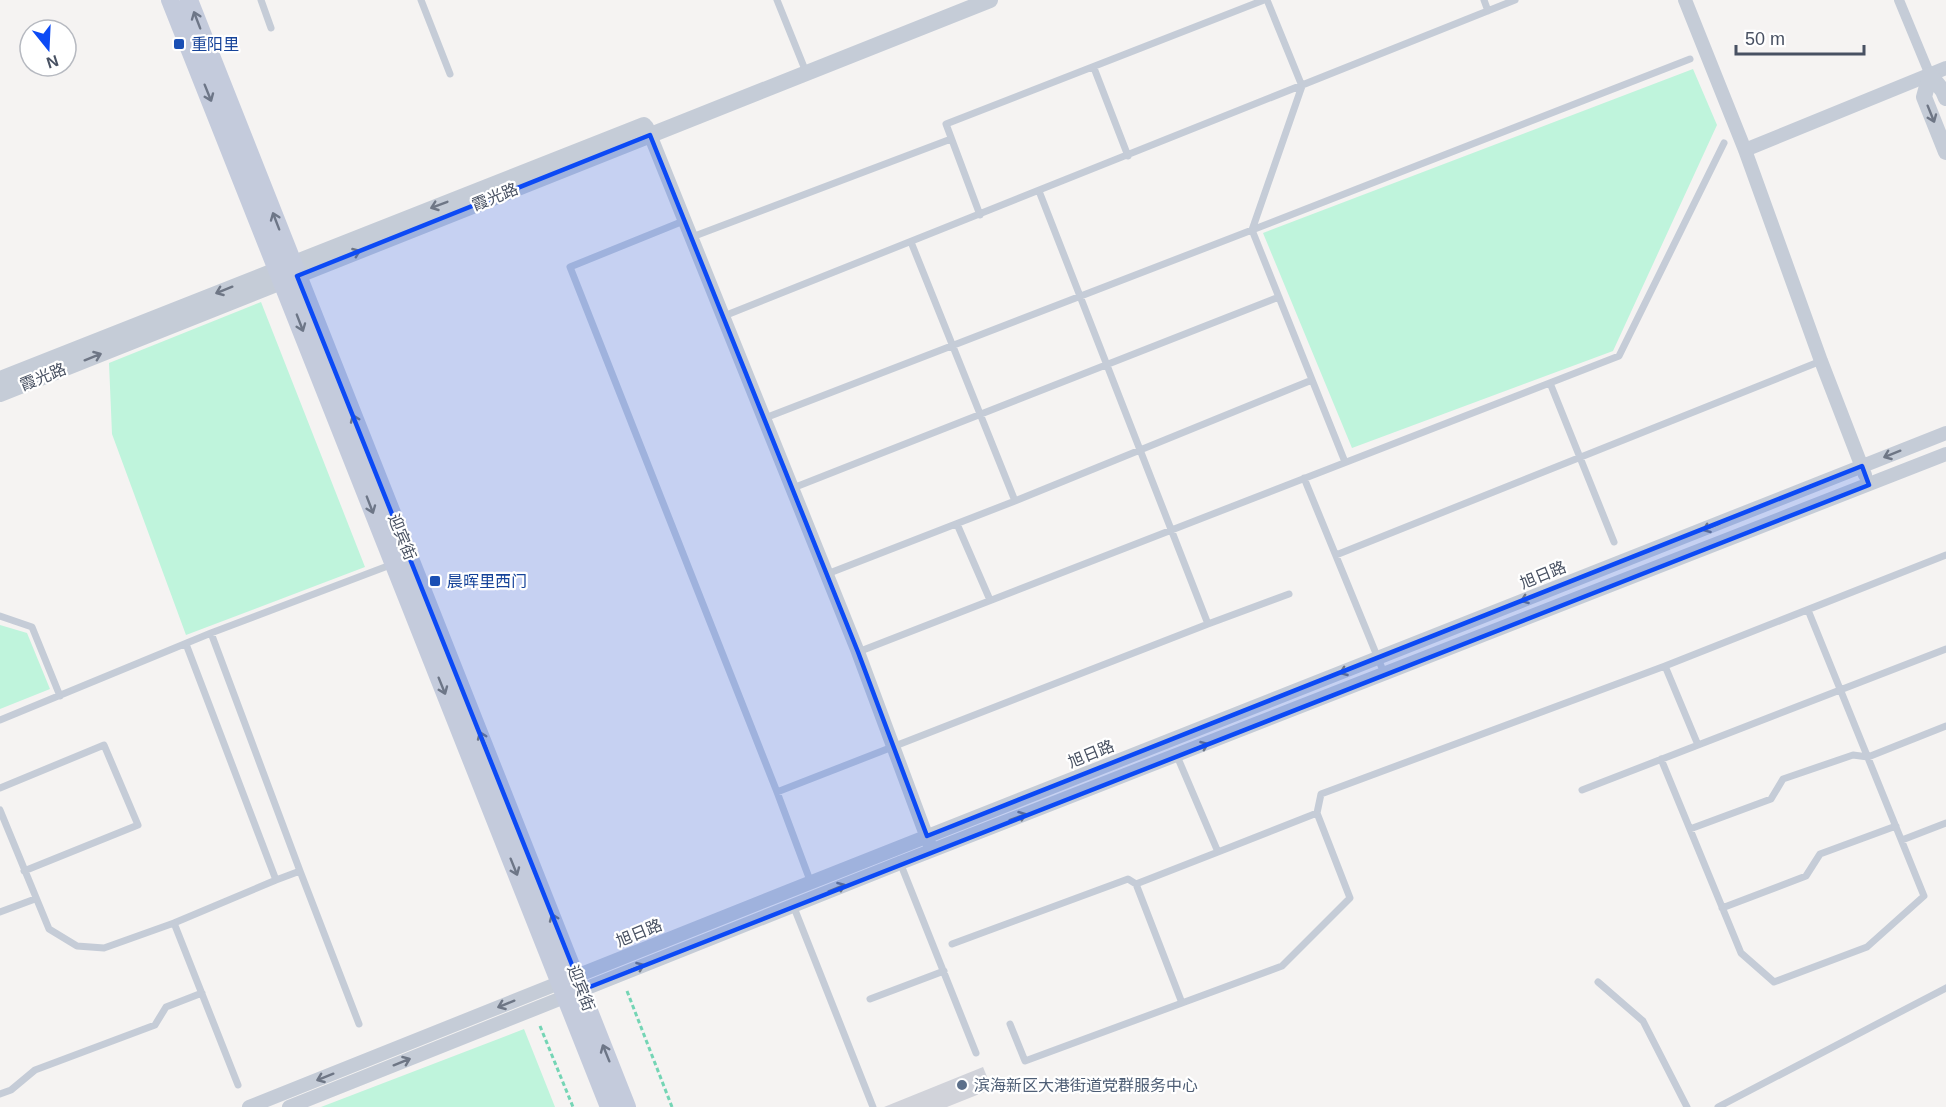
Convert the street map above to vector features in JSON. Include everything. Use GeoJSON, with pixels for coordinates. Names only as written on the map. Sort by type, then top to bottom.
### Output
{"type":"FeatureCollection","features":[{"type":"Feature","properties":{"kind":"main road","name":"迎宾街"},"geometry":{"type":"LineString","coordinates":[[170,0],[288,272],[571,986],[609,1107]]}},
{"type":"Feature","properties":{"kind":"main road","name":"迎宾街"},"geometry":{"type":"LineString","coordinates":[[189,0],[393,564],[571,986],[627,1107]]}},
{"type":"Feature","properties":{"kind":"street","name":"霞光路"},"geometry":{"type":"LineString","coordinates":[[0,380],[288,272],[648,130],[963,0]]}},
{"type":"Feature","properties":{"kind":"street","name":"霞光路"},"geometry":{"type":"LineString","coordinates":[[804,67],[990,0]]}},
{"type":"Feature","properties":{"kind":"street"},"geometry":{"type":"LineString","coordinates":[[1685,0],[1745,150],[1821,361],[1869,484]]}},
{"type":"Feature","properties":{"kind":"street"},"geometry":{"type":"LineString","coordinates":[[1899,0],[1930,75],[1946,98]]}},
{"type":"Feature","properties":{"kind":"street"},"geometry":{"type":"LineString","coordinates":[[1745,150],[1946,68]]}},
{"type":"Feature","properties":{"kind":"street"},"geometry":{"type":"LineString","coordinates":[[1930,75],[1924,97],[1946,152]]}},
{"type":"Feature","properties":{"kind":"street"},"geometry":{"type":"LineString","coordinates":[[648,130],[858,652],[932,850]]}},
{"type":"Feature","properties":{"kind":"street","name":"霞光路"},"geometry":{"type":"LineString","coordinates":[[0,394],[288,272]]}},
{"type":"Feature","properties":{"kind":"street","name":"旭日路"},"geometry":{"type":"LineString","coordinates":[[289,1107],[811,882],[1946,433]]}},
{"type":"Feature","properties":{"kind":"street","name":"旭日路"},"geometry":{"type":"LineString","coordinates":[[249,1107],[571,986],[794,906],[1946,454]]}},
{"type":"Feature","properties":{"kind":"lane"},"geometry":{"type":"LineString","coordinates":[[261,0],[271,28]]}},
{"type":"Feature","properties":{"kind":"lane"},"geometry":{"type":"LineString","coordinates":[[421,0],[450,74]]}},
{"type":"Feature","properties":{"kind":"lane"},"geometry":{"type":"LineString","coordinates":[[777,0],[804,67]]}},
{"type":"Feature","properties":{"kind":"lane"},"geometry":{"type":"LineString","coordinates":[[980,214],[946,124],[1265,0],[1302,86],[1252,230],[1345,462]]}},
{"type":"Feature","properties":{"kind":"lane"},"geometry":{"type":"LineString","coordinates":[[1484,0],[1488,11]]}},
{"type":"Feature","properties":{"kind":"lane"},"geometry":{"type":"LineString","coordinates":[[724,316],[1515,0]]}},
{"type":"Feature","properties":{"kind":"lane"},"geometry":{"type":"LineString","coordinates":[[765,418],[1690,59]]}},
{"type":"Feature","properties":{"kind":"lane"},"geometry":{"type":"LineString","coordinates":[[1094,68],[1128,156]]}},
{"type":"Feature","properties":{"kind":"lane"},"geometry":{"type":"LineString","coordinates":[[692,237],[951,139]]}},
{"type":"Feature","properties":{"kind":"lane"},"geometry":{"type":"LineString","coordinates":[[858,652],[1619,356],[1724,143]]}},
{"type":"Feature","properties":{"kind":"lane"},"geometry":{"type":"LineString","coordinates":[[1039,191],[1082,296],[1208,624]]}},
{"type":"Feature","properties":{"kind":"lane"},"geometry":{"type":"LineString","coordinates":[[686,220],[570,267],[777,792],[816,897]]}},
{"type":"Feature","properties":{"kind":"lane"},"geometry":{"type":"LineString","coordinates":[[911,242],[1015,501]]}},
{"type":"Feature","properties":{"kind":"lane"},"geometry":{"type":"LineString","coordinates":[[793,488],[1279,297]]}},
{"type":"Feature","properties":{"kind":"lane"},"geometry":{"type":"LineString","coordinates":[[1336,555],[1821,361]]}},
{"type":"Feature","properties":{"kind":"lane"},"geometry":{"type":"LineString","coordinates":[[827,574],[1015,501],[1312,380]]}},
{"type":"Feature","properties":{"kind":"lane"},"geometry":{"type":"LineString","coordinates":[[1550,383],[1614,542]]}},
{"type":"Feature","properties":{"kind":"lane"},"geometry":{"type":"LineString","coordinates":[[1304,478],[1384,673]]}},
{"type":"Feature","properties":{"kind":"lane"},"geometry":{"type":"LineString","coordinates":[[957,524],[990,600]]}},
{"type":"Feature","properties":{"kind":"lane"},"geometry":{"type":"LineString","coordinates":[[1010,1024],[1025,1060],[1282,966],[1350,898],[1317,813],[1321,794],[1665,666],[1946,555]]}},
{"type":"Feature","properties":{"kind":"lane"},"geometry":{"type":"LineString","coordinates":[[0,720],[211,633],[393,564]]}},
{"type":"Feature","properties":{"kind":"lane"},"geometry":{"type":"LineString","coordinates":[[777,792],[1289,594]]}},
{"type":"Feature","properties":{"kind":"lane"},"geometry":{"type":"LineString","coordinates":[[1661,759],[1741,953],[1774,982],[1867,947],[1924,896],[1808,610]]}},
{"type":"Feature","properties":{"kind":"lane"},"geometry":{"type":"LineString","coordinates":[[0,616],[32,627],[60,696]]}},
{"type":"Feature","properties":{"kind":"lane"},"geometry":{"type":"LineString","coordinates":[[211,633],[359,1024]]}},
{"type":"Feature","properties":{"kind":"lane"},"geometry":{"type":"LineString","coordinates":[[186,644],[276,880]]}},
{"type":"Feature","properties":{"kind":"lane"},"geometry":{"type":"LineString","coordinates":[[1582,790],[1946,649]]}},
{"type":"Feature","properties":{"kind":"lane"},"geometry":{"type":"LineString","coordinates":[[1665,666],[1698,745]]}},
{"type":"Feature","properties":{"kind":"lane"},"geometry":{"type":"LineString","coordinates":[[1690,829],[1771,799],[1783,779],[1853,755],[1868,757],[1946,726]]}},
{"type":"Feature","properties":{"kind":"lane"},"geometry":{"type":"LineString","coordinates":[[0,788],[104,745],[138,825],[24,871]]}},
{"type":"Feature","properties":{"kind":"lane"},"geometry":{"type":"LineString","coordinates":[[1177,756],[1218,852]]}},
{"type":"Feature","properties":{"kind":"lane"},"geometry":{"type":"LineString","coordinates":[[0,811],[48,929],[77,946],[104,948],[300,871]]}},
{"type":"Feature","properties":{"kind":"lane"},"geometry":{"type":"LineString","coordinates":[[1136,884],[1317,813]]}},
{"type":"Feature","properties":{"kind":"lane"},"geometry":{"type":"LineString","coordinates":[[1902,840],[1946,823]]}},
{"type":"Feature","properties":{"kind":"lane"},"geometry":{"type":"LineString","coordinates":[[1722,908],[1806,876],[1820,854],[1896,826]]}},
{"type":"Feature","properties":{"kind":"lane"},"geometry":{"type":"LineString","coordinates":[[896,849],[976,1053]]}},
{"type":"Feature","properties":{"kind":"lane"},"geometry":{"type":"LineString","coordinates":[[952,944],[1128,879],[1136,884],[1182,1003]]}},
{"type":"Feature","properties":{"kind":"lane"},"geometry":{"type":"LineString","coordinates":[[789,891],[873,1107]]}},
{"type":"Feature","properties":{"kind":"lane"},"geometry":{"type":"LineString","coordinates":[[0,912],[35,899]]}},
{"type":"Feature","properties":{"kind":"lane"},"geometry":{"type":"LineString","coordinates":[[174,922],[238,1085]]}},
{"type":"Feature","properties":{"kind":"lane"},"geometry":{"type":"LineString","coordinates":[[870,999],[944,971]]}},
{"type":"Feature","properties":{"kind":"lane"},"geometry":{"type":"LineString","coordinates":[[1598,982],[1643,1021],[1687,1107]]}},
{"type":"Feature","properties":{"kind":"lane"},"geometry":{"type":"LineString","coordinates":[[1718,1107],[1946,988]]}},
{"type":"Feature","properties":{"kind":"lane"},"geometry":{"type":"LineString","coordinates":[[0,1094],[11,1090],[35,1070],[155,1025],[166,1007],[202,993]]}},
{"type":"Feature","properties":{"kind":"path"},"geometry":{"type":"LineString","coordinates":[[627,992],[672,1107]]}},
{"type":"Feature","properties":{"kind":"path"},"geometry":{"type":"LineString","coordinates":[[540,1026],[573,1107]]}},
{"type":"Feature","properties":{"kind":"highlighted area"},"geometry":{"type":"Polygon","coordinates":[[[650,135],[858,652],[927,836],[1862,466],[1869,485],[582,990],[297,276],[650,135]]]}},
{"type":"Feature","properties":{"kind":"green space"},"geometry":{"type":"Polygon","coordinates":[[[1693,69],[1717,125],[1613,351],[1352,448],[1263,233],[1693,69]]]}},
{"type":"Feature","properties":{"kind":"green space"},"geometry":{"type":"Polygon","coordinates":[[[261,302],[365,567],[186,635],[112,434],[109,363],[261,302]]]}},
{"type":"Feature","properties":{"kind":"green space"},"geometry":{"type":"Polygon","coordinates":[[[0,625],[27,633],[50,689],[0,709],[0,625]]]}},
{"type":"Feature","properties":{"kind":"green space"},"geometry":{"type":"Polygon","coordinates":[[[524,1029],[555,1107],[321,1107],[524,1029]]]}},
{"type":"Feature","properties":{"kind":"building","name":"滨海新区大港街道党群服务中心"},"geometry":{"type":"Polygon","coordinates":[[[983,1067],[992,1089],[947,1107],[884,1107],[983,1067]]]}},
{"type":"Feature","properties":{"kind":"place","name":"重阳里"},"geometry":{"type":"Point","coordinates":[179,44]}},
{"type":"Feature","properties":{"kind":"place","name":"晨晖里西门"},"geometry":{"type":"Point","coordinates":[435,581]}},
{"type":"Feature","properties":{"kind":"place","name":"滨海新区大港街道党群服务中心"},"geometry":{"type":"Point","coordinates":[962,1085]}}]}
